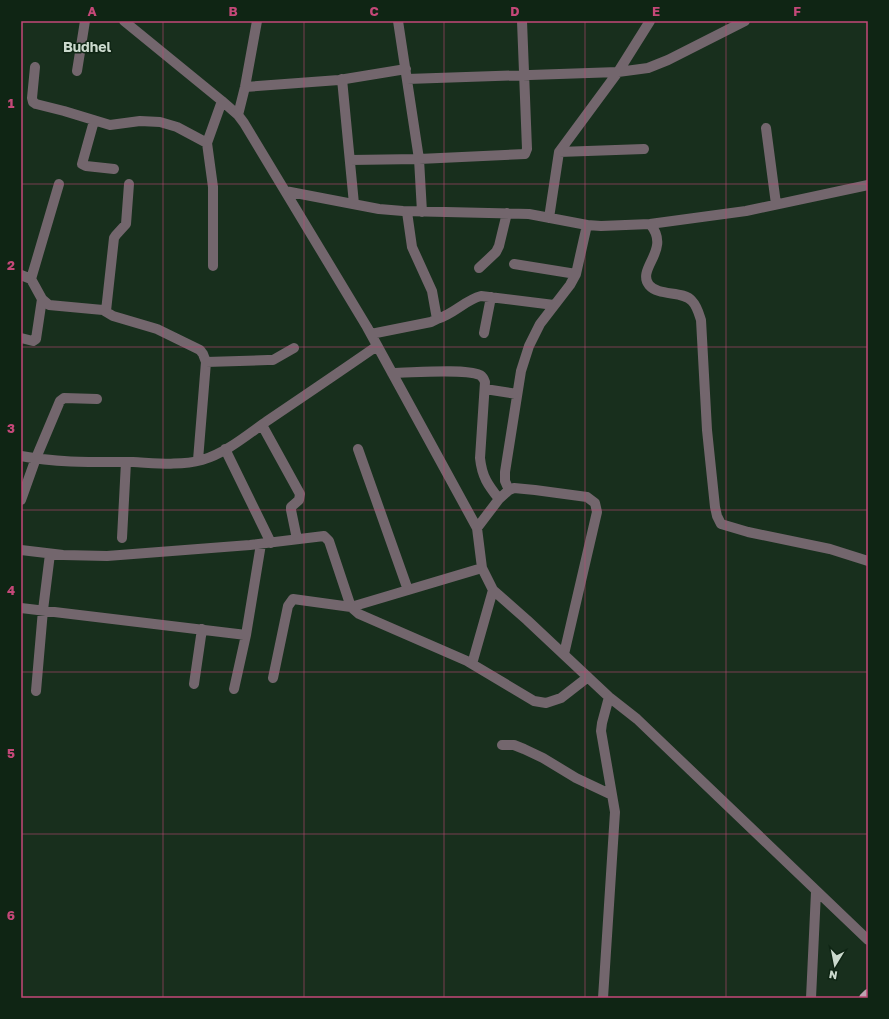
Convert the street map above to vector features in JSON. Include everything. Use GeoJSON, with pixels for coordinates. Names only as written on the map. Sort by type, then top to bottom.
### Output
{"type":"FeatureCollection","features":[{"type":"Feature","properties":{"kind":"main road"},"geometry":{"type":"LineString","coordinates":[[864,998],[868,994]]}},
{"type":"Feature","properties":{"kind":"street"},"geometry":{"type":"LineString","coordinates":[[77,71],[85,21]]}},
{"type":"Feature","properties":{"kind":"street"},"geometry":{"type":"LineString","coordinates":[[124,21],[222,101],[238,115],[244,123],[371,334],[477,528],[482,568],[493,590],[609,697],[637,719],[816,892],[868,940]]}},
{"type":"Feature","properties":{"kind":"street"},"geometry":{"type":"LineString","coordinates":[[238,115],[245,87],[257,21]]}},
{"type":"Feature","properties":{"kind":"street"},"geometry":{"type":"LineString","coordinates":[[398,21],[419,159],[422,212]]}},
{"type":"Feature","properties":{"kind":"street"},"geometry":{"type":"LineString","coordinates":[[350,160],[419,159],[525,154],[527,149],[522,21]]}},
{"type":"Feature","properties":{"kind":"street"},"geometry":{"type":"LineString","coordinates":[[549,218],[559,152],[618,72],[650,21]]}},
{"type":"Feature","properties":{"kind":"street"},"geometry":{"type":"LineString","coordinates":[[407,79],[618,72],[648,68],[745,21]]}},
{"type":"Feature","properties":{"kind":"street"},"geometry":{"type":"LineString","coordinates":[[35,67],[32,98],[33,102],[36,104],[110,125],[140,121],[160,122],[177,127],[206,143]]}},
{"type":"Feature","properties":{"kind":"street"},"geometry":{"type":"LineString","coordinates":[[245,87],[342,79],[406,69]]}},
{"type":"Feature","properties":{"kind":"street"},"geometry":{"type":"LineString","coordinates":[[342,79],[354,204]]}},
{"type":"Feature","properties":{"kind":"street"},"geometry":{"type":"LineString","coordinates":[[213,266],[213,187],[206,143],[222,101]]}},
{"type":"Feature","properties":{"kind":"street"},"geometry":{"type":"LineString","coordinates":[[94,121],[82,164],[86,166],[114,169]]}},
{"type":"Feature","properties":{"kind":"street"},"geometry":{"type":"LineString","coordinates":[[766,128],[776,204]]}},
{"type":"Feature","properties":{"kind":"street"},"geometry":{"type":"LineString","coordinates":[[559,152],[644,149]]}},
{"type":"Feature","properties":{"kind":"street"},"geometry":{"type":"LineString","coordinates":[[31,279],[59,184]]}},
{"type":"Feature","properties":{"kind":"street"},"geometry":{"type":"LineString","coordinates":[[106,311],[114,238],[126,224],[129,184]]}},
{"type":"Feature","properties":{"kind":"street"},"geometry":{"type":"LineString","coordinates":[[285,191],[407,212],[536,214],[587,225],[650,224],[746,211],[868,185]]}},
{"type":"Feature","properties":{"kind":"street"},"geometry":{"type":"LineString","coordinates":[[407,212],[412,247],[432,291],[437,319]]}},
{"type":"Feature","properties":{"kind":"street"},"geometry":{"type":"LineString","coordinates":[[479,268],[496,252],[499,246],[506,213]]}},
{"type":"Feature","properties":{"kind":"street"},"geometry":{"type":"LineString","coordinates":[[650,224],[656,231],[658,238],[657,248],[647,271],[646,279],[649,285],[656,290],[684,296],[691,300],[701,320],[708,443],[716,512],[721,524],[748,532],[830,549],[868,561]]}},
{"type":"Feature","properties":{"kind":"street"},"geometry":{"type":"LineString","coordinates":[[509,490],[505,481],[505,472],[521,371],[529,346],[540,324],[570,285],[576,274],[587,225]]}},
{"type":"Feature","properties":{"kind":"street"},"geometry":{"type":"LineString","coordinates":[[514,264],[576,274]]}},
{"type":"Feature","properties":{"kind":"street"},"geometry":{"type":"LineString","coordinates":[[21,275],[31,279],[42,299],[46,303],[54,306],[100,309],[113,316],[157,328],[200,350],[206,362],[198,460]]}},
{"type":"Feature","properties":{"kind":"street"},"geometry":{"type":"LineString","coordinates":[[371,334],[431,322],[451,314],[473,298],[481,296],[554,305]]}},
{"type":"Feature","properties":{"kind":"street"},"geometry":{"type":"LineString","coordinates":[[484,333],[492,297]]}},
{"type":"Feature","properties":{"kind":"street"},"geometry":{"type":"LineString","coordinates":[[21,338],[33,341],[36,339],[42,299]]}},
{"type":"Feature","properties":{"kind":"street"},"geometry":{"type":"LineString","coordinates":[[21,456],[64,461],[178,463],[214,456],[377,346]]}},
{"type":"Feature","properties":{"kind":"street"},"geometry":{"type":"LineString","coordinates":[[206,362],[273,360],[294,348]]}},
{"type":"Feature","properties":{"kind":"street"},"geometry":{"type":"LineString","coordinates":[[392,373],[458,372],[475,374],[484,379],[485,389],[480,458],[482,470],[489,486],[499,499]]}},
{"type":"Feature","properties":{"kind":"street"},"geometry":{"type":"LineString","coordinates":[[485,389],[517,394]]}},
{"type":"Feature","properties":{"kind":"street"},"geometry":{"type":"LineString","coordinates":[[21,500],[36,458],[61,399],[97,399]]}},
{"type":"Feature","properties":{"kind":"street"},"geometry":{"type":"LineString","coordinates":[[262,425],[300,494],[299,500],[291,507],[297,539]]}},
{"type":"Feature","properties":{"kind":"street"},"geometry":{"type":"LineString","coordinates":[[224,449],[261,520],[266,540],[234,689]]}},
{"type":"Feature","properties":{"kind":"street"},"geometry":{"type":"LineString","coordinates":[[358,449],[408,590]]}},
{"type":"Feature","properties":{"kind":"street"},"geometry":{"type":"LineString","coordinates":[[122,538],[126,462]]}},
{"type":"Feature","properties":{"kind":"street"},"geometry":{"type":"LineString","coordinates":[[477,528],[499,499],[509,490],[514,488],[587,497],[595,503],[597,512],[564,654]]}},
{"type":"Feature","properties":{"kind":"street"},"geometry":{"type":"LineString","coordinates":[[21,550],[50,554],[107,556],[320,536],[327,538],[351,607],[359,614],[472,664],[527,697],[542,703],[561,698],[588,677]]}},
{"type":"Feature","properties":{"kind":"street"},"geometry":{"type":"LineString","coordinates":[[36,691],[43,610],[50,554]]}},
{"type":"Feature","properties":{"kind":"street"},"geometry":{"type":"LineString","coordinates":[[273,678],[290,601],[292,599],[351,607],[482,568]]}},
{"type":"Feature","properties":{"kind":"street"},"geometry":{"type":"LineString","coordinates":[[472,664],[493,590]]}},
{"type":"Feature","properties":{"kind":"street"},"geometry":{"type":"LineString","coordinates":[[21,608],[246,635]]}},
{"type":"Feature","properties":{"kind":"street"},"geometry":{"type":"LineString","coordinates":[[194,684],[202,630]]}},
{"type":"Feature","properties":{"kind":"street"},"geometry":{"type":"LineString","coordinates":[[603,998],[615,827],[615,812],[601,731],[609,697]]}},
{"type":"Feature","properties":{"kind":"street"},"geometry":{"type":"LineString","coordinates":[[502,745],[514,745],[524,749],[543,758],[564,773],[612,795]]}},
{"type":"Feature","properties":{"kind":"street"},"geometry":{"type":"LineString","coordinates":[[811,998],[816,892]]}},
{"type":"Feature","properties":{"kind":"district","name":"Budhel"},"geometry":{"type":"Point","coordinates":[87,46]}}]}
